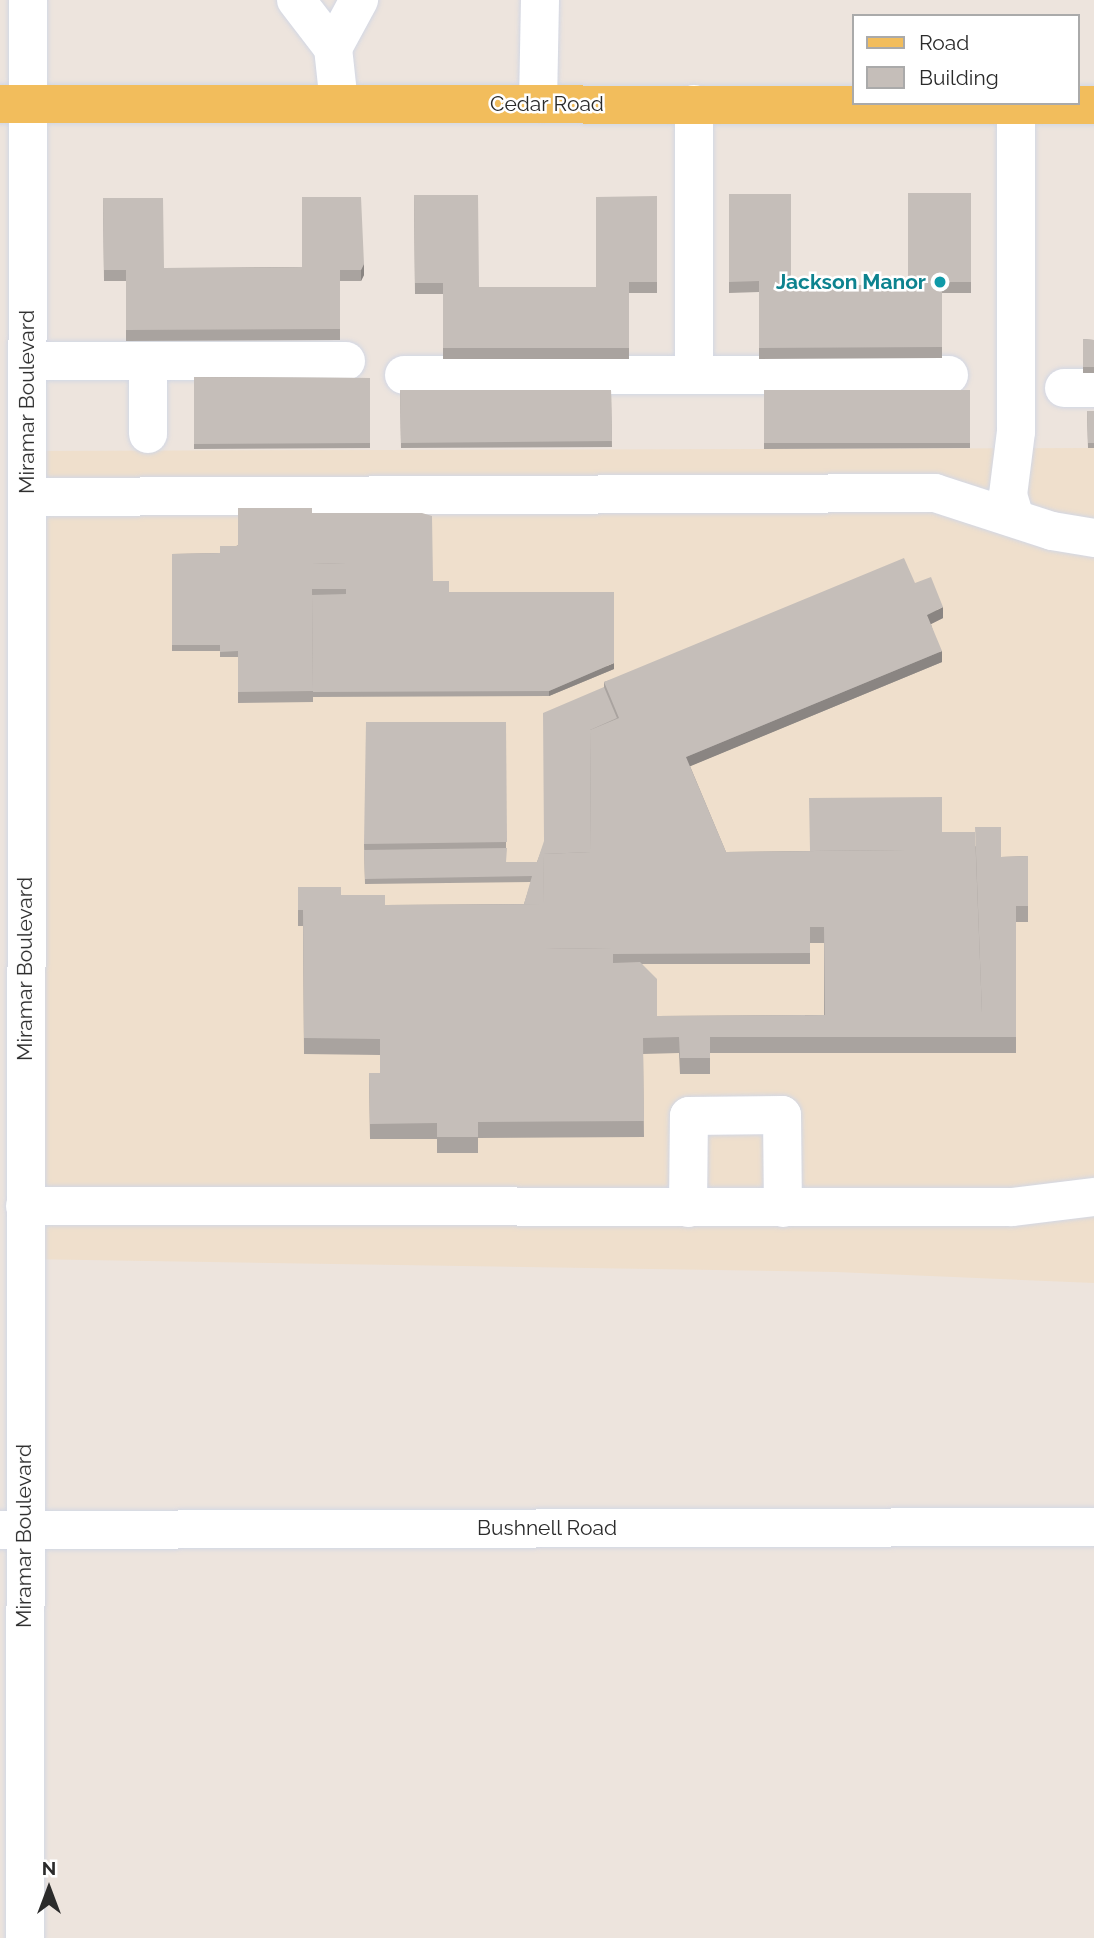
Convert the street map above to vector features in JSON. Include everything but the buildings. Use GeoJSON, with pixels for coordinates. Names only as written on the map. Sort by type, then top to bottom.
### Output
{"type":"FeatureCollection","features":[{"type":"Feature","properties":{"kind":"main road","name":"Cedar Road"},"geometry":{"type":"LineString","coordinates":[[14,103],[852,104]]}},
{"type":"Feature","properties":{"kind":"main road","name":"Cedar Road"},"geometry":{"type":"LineString","coordinates":[[1016,105],[1094,105]]}},
{"type":"Feature","properties":{"kind":"street","name":"Miramar Boulevard"},"geometry":{"type":"LineString","coordinates":[[25,1938],[12,1530],[25,1206],[28,361],[14,103],[28,0]]}},
{"type":"Feature","properties":{"kind":"street"},"geometry":{"type":"LineString","coordinates":[[296,0],[333,47],[339,103]]}},
{"type":"Feature","properties":{"kind":"street"},"geometry":{"type":"LineString","coordinates":[[333,47],[359,0]]}},
{"type":"Feature","properties":{"kind":"street"},"geometry":{"type":"LineString","coordinates":[[538,104],[540,0]]}},
{"type":"Feature","properties":{"kind":"street"},"geometry":{"type":"LineString","coordinates":[[694,104],[694,374]]}},
{"type":"Feature","properties":{"kind":"street"},"geometry":{"type":"LineString","coordinates":[[1015,518],[1008,495],[1016,432],[1016,105]]}},
{"type":"Feature","properties":{"kind":"street"},"geometry":{"type":"LineString","coordinates":[[28,361],[346,361]]}},
{"type":"Feature","properties":{"kind":"street"},"geometry":{"type":"LineString","coordinates":[[148,361],[148,434]]}},
{"type":"Feature","properties":{"kind":"street"},"geometry":{"type":"LineString","coordinates":[[404,374],[949,375]]}},
{"type":"Feature","properties":{"kind":"street"},"geometry":{"type":"LineString","coordinates":[[27,497],[935,493],[1015,518],[1094,538]]}},
{"type":"Feature","properties":{"kind":"street"},"geometry":{"type":"LineString","coordinates":[[688,1208],[689,1116],[782,1115],[783,1208]]}},
{"type":"Feature","properties":{"kind":"street"},"geometry":{"type":"LineString","coordinates":[[25,1206],[1012,1208],[1094,1197]]}},
{"type":"Feature","properties":{"kind":"street","name":"Bushnell Road"},"geometry":{"type":"LineString","coordinates":[[12,1530],[1094,1527]]}},
{"type":"Feature","properties":{"kind":"shaded area"},"geometry":{"type":"Polygon","coordinates":[[[1094,448],[1094,1283],[836,1272],[24,1259],[27,451],[1094,448]]]}},
{"type":"Feature","properties":{"kind":"place","name":"Jackson Manor"},"geometry":{"type":"Point","coordinates":[940,282]}}]}
